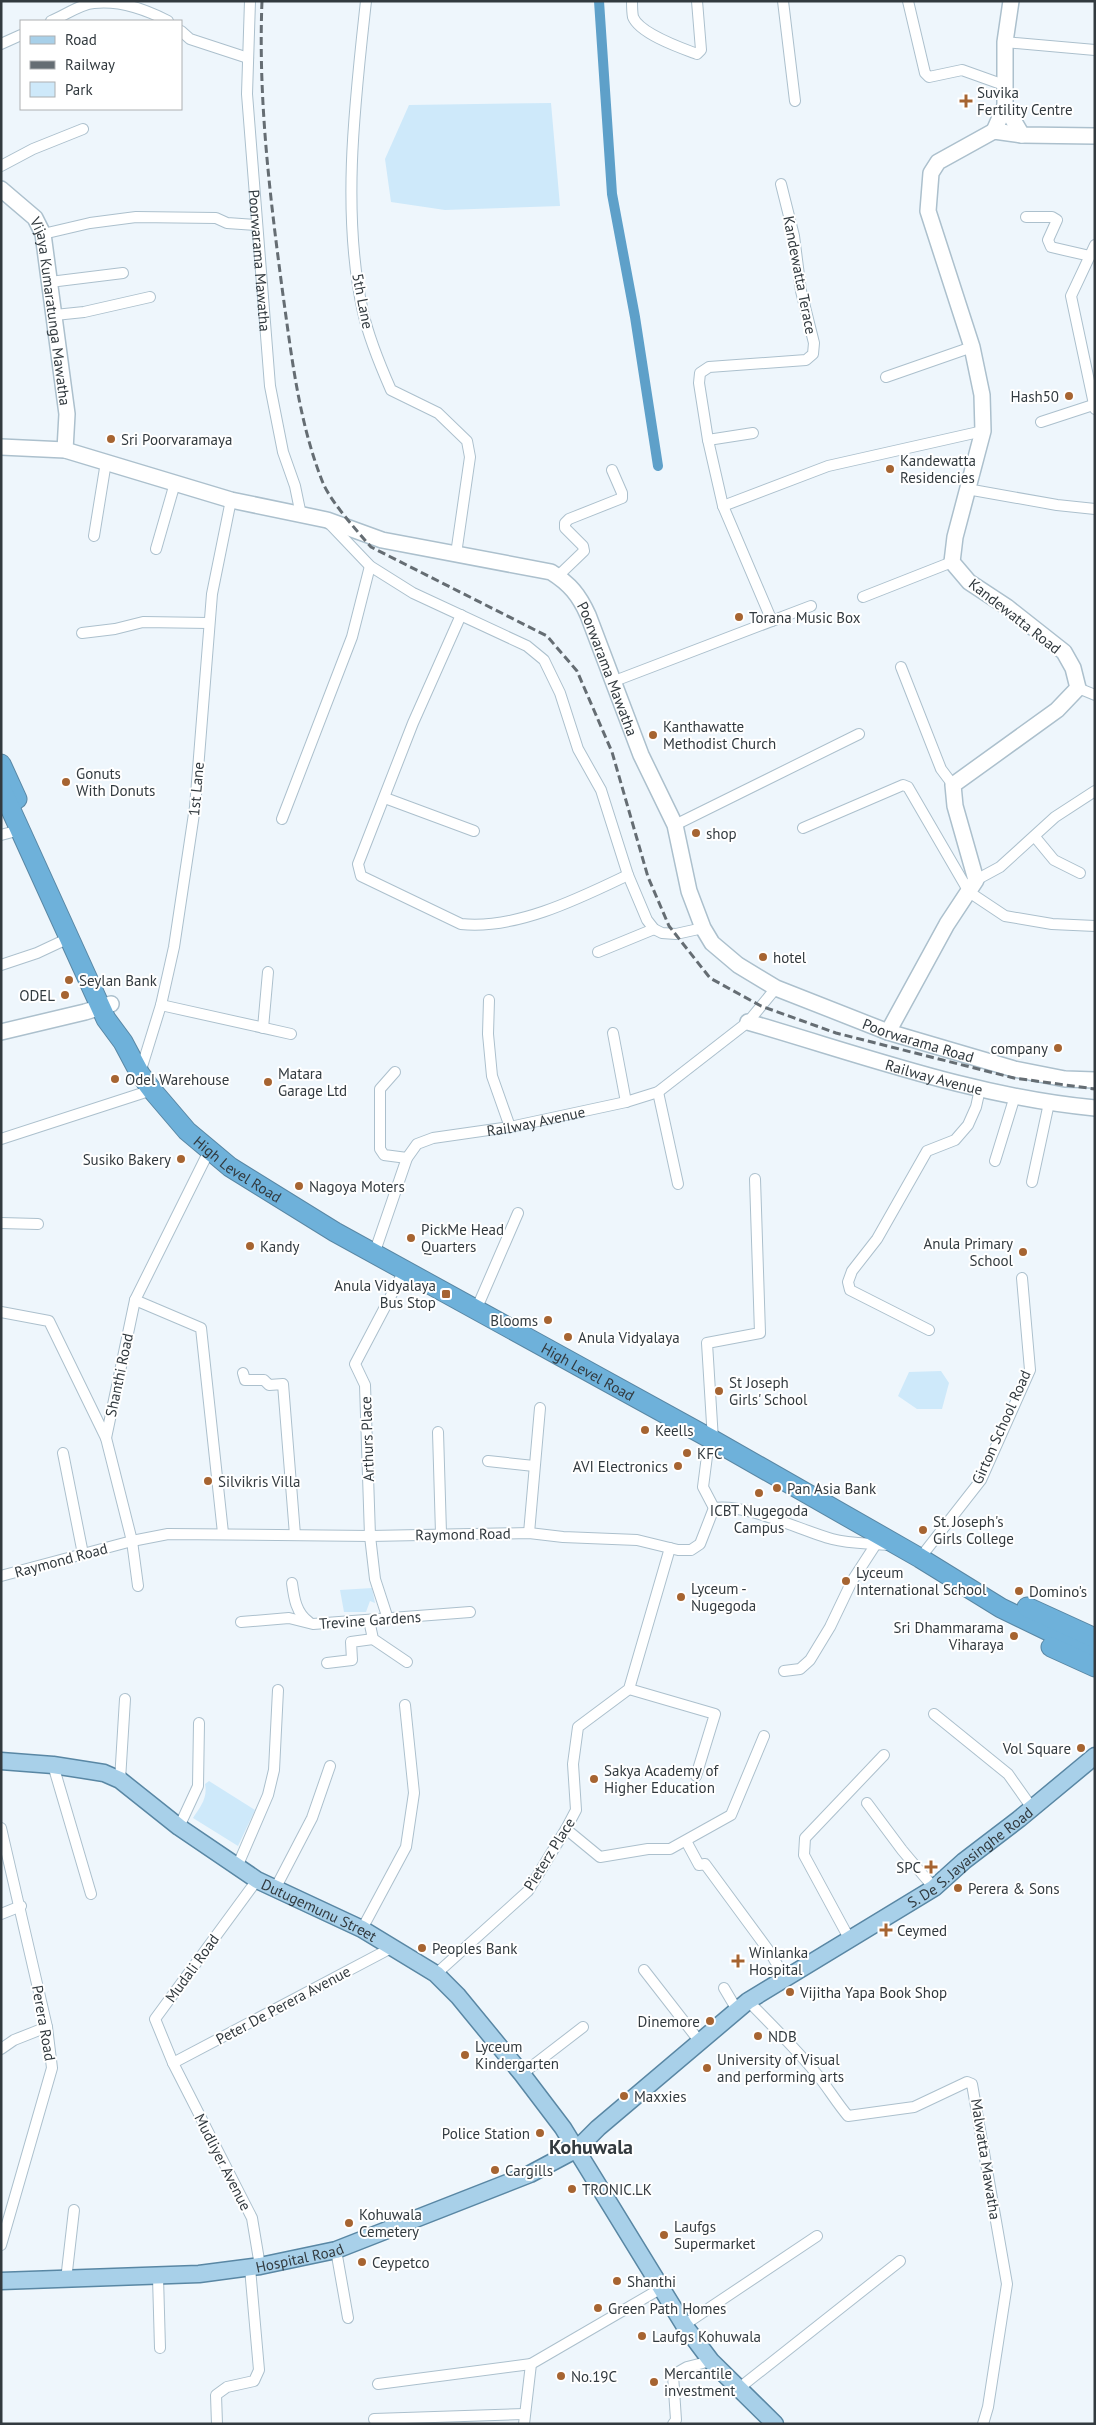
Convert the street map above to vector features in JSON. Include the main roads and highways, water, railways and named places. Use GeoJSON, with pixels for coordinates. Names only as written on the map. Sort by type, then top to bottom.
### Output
{"type":"FeatureCollection","features":[{"type":"Feature","properties":{"kind":"highway","name":"High Level Road"},"geometry":{"type":"LineString","coordinates":[[1,764],[105,1005],[106,1019],[124,1042],[140,1074],[152,1090],[187,1131],[209,1151],[230,1167],[374,1254],[713,1440],[920,1558],[1001,1608],[1065,1640],[1095,1651]]}},
{"type":"Feature","properties":{"kind":"highway","name":"High Level Road"},"geometry":{"type":"LineString","coordinates":[[1,788],[69,938],[105,1005]]}},
{"type":"Feature","properties":{"kind":"highway"},"geometry":{"type":"LineString","coordinates":[[1095,1638],[988,1590],[969,1588],[975,1605],[1040,1642],[1095,1667]]}},
{"type":"Feature","properties":{"kind":"main road"},"geometry":{"type":"LineString","coordinates":[[1011,1],[1005,42],[1005,106],[994,131],[1022,135],[1095,136]]}},
{"type":"Feature","properties":{"kind":"main road"},"geometry":{"type":"LineString","coordinates":[[1005,106],[1022,135]]}},
{"type":"Feature","properties":{"kind":"main road","name":"Kandewatta Road"},"geometry":{"type":"LineString","coordinates":[[888,1032],[947,924],[972,886],[955,806],[953,785],[1057,710],[1078,688],[1073,668],[1064,652],[1007,607],[970,582],[952,562],[955,537],[983,431],[982,395],[972,347],[928,211],[931,173],[938,162],[994,131]]}},
{"type":"Feature","properties":{"kind":"main road","name":"Vijaya Kumaratunga Mawatha"},"geometry":{"type":"LineString","coordinates":[[1,189],[35,218],[43,234],[67,414],[66,450]]}},
{"type":"Feature","properties":{"kind":"main road","name":"Poorwarama Mawatha"},"geometry":{"type":"LineString","coordinates":[[1,446],[66,450],[231,500],[327,520],[382,540],[531,566],[558,576],[569,583],[580,598],[641,755],[675,825],[689,892],[703,928],[712,943],[738,965],[776,988]]}},
{"type":"Feature","properties":{"kind":"main road","name":"Poorwarama Road"},"geometry":{"type":"LineString","coordinates":[[776,988],[888,1032],[1014,1069],[1065,1079],[1095,1080]]}},
{"type":"Feature","properties":{"kind":"main road"},"geometry":{"type":"LineString","coordinates":[[1,1032],[105,1005]]}},
{"type":"Feature","properties":{"kind":"main road","name":"Railway Avenue"},"geometry":{"type":"LineString","coordinates":[[748,1022],[980,1089],[1049,1103],[1095,1108]]}},
{"type":"Feature","properties":{"kind":"main road","name":"S. De S. Jayasinghe Road"},"geometry":{"type":"LineString","coordinates":[[577,2149],[598,2128],[743,2006],[934,1888],[964,1861],[1095,1756]]}},
{"type":"Feature","properties":{"kind":"main road","name":"Dutugemunu Street"},"geometry":{"type":"LineString","coordinates":[[1,1761],[53,1765],[104,1773],[120,1780],[179,1827],[237,1868],[275,1889],[362,1930],[436,1974],[458,1996],[522,2074],[577,2149],[660,2289],[711,2361],[775,2424]]}},
{"type":"Feature","properties":{"kind":"main road","name":"Hospital Road"},"geometry":{"type":"LineString","coordinates":[[1,2281],[158,2277],[255,2267],[336,2250],[530,2174],[577,2149]]}},
{"type":"Feature","properties":{"kind":"waterway"},"geometry":{"type":"LineString","coordinates":[[599,1],[612,194],[635,317],[658,466]]}},
{"type":"Feature","properties":{"kind":"railway"},"geometry":{"type":"LineString","coordinates":[[262,1],[263,112],[266,148],[297,390],[308,437],[323,483],[338,507],[371,547],[547,636],[577,671],[612,752],[648,877],[669,926],[710,978],[761,1006],[836,1033],[1014,1078],[1095,1089]]}},
{"type":"Feature","properties":{"kind":"place","name":"Suvika Fertility Centre"},"geometry":{"type":"Point","coordinates":[966,101]}},
{"type":"Feature","properties":{"kind":"place","name":"Hash50"},"geometry":{"type":"Point","coordinates":[1069,396]}},
{"type":"Feature","properties":{"kind":"place","name":"Sri Poorvaramaya"},"geometry":{"type":"Point","coordinates":[111,439]}},
{"type":"Feature","properties":{"kind":"place","name":"Kandewatta Residencies"},"geometry":{"type":"Point","coordinates":[890,469]}},
{"type":"Feature","properties":{"kind":"place","name":"Torana Music Box"},"geometry":{"type":"Point","coordinates":[739,617]}},
{"type":"Feature","properties":{"kind":"place","name":"Kanthawatte Methodist Church"},"geometry":{"type":"Point","coordinates":[653,735]}},
{"type":"Feature","properties":{"kind":"place","name":"Gonuts With Donuts"},"geometry":{"type":"Point","coordinates":[66,782]}},
{"type":"Feature","properties":{"kind":"place","name":"shop"},"geometry":{"type":"Point","coordinates":[696,833]}},
{"type":"Feature","properties":{"kind":"place","name":"hotel"},"geometry":{"type":"Point","coordinates":[763,957]}},
{"type":"Feature","properties":{"kind":"place","name":"Seylan Bank"},"geometry":{"type":"Point","coordinates":[69,980]}},
{"type":"Feature","properties":{"kind":"place","name":"ODEL"},"geometry":{"type":"Point","coordinates":[65,995]}},
{"type":"Feature","properties":{"kind":"place","name":"company"},"geometry":{"type":"Point","coordinates":[1058,1048]}},
{"type":"Feature","properties":{"kind":"place","name":"Odel Warehouse"},"geometry":{"type":"Point","coordinates":[115,1079]}},
{"type":"Feature","properties":{"kind":"place","name":"Matara Garage Ltd"},"geometry":{"type":"Point","coordinates":[268,1082]}},
{"type":"Feature","properties":{"kind":"place","name":"Susiko Bakery"},"geometry":{"type":"Point","coordinates":[181,1159]}},
{"type":"Feature","properties":{"kind":"place","name":"Nagoya Moters"},"geometry":{"type":"Point","coordinates":[299,1186]}},
{"type":"Feature","properties":{"kind":"place","name":"PickMe Head Quarters"},"geometry":{"type":"Point","coordinates":[411,1238]}},
{"type":"Feature","properties":{"kind":"place","name":"Kandy"},"geometry":{"type":"Point","coordinates":[250,1246]}},
{"type":"Feature","properties":{"kind":"place","name":"Anula Primary School"},"geometry":{"type":"Point","coordinates":[1023,1252]}},
{"type":"Feature","properties":{"kind":"place","name":"Anula Vidyalaya Bus Stop"},"geometry":{"type":"Point","coordinates":[446,1294]}},
{"type":"Feature","properties":{"kind":"place","name":"Blooms"},"geometry":{"type":"Point","coordinates":[548,1320]}},
{"type":"Feature","properties":{"kind":"place","name":"Anula Vidyalaya"},"geometry":{"type":"Point","coordinates":[568,1337]}},
{"type":"Feature","properties":{"kind":"place","name":"St Joseph Girls' School"},"geometry":{"type":"Point","coordinates":[719,1391]}},
{"type":"Feature","properties":{"kind":"place","name":"Keells"},"geometry":{"type":"Point","coordinates":[645,1430]}},
{"type":"Feature","properties":{"kind":"place","name":"KFC"},"geometry":{"type":"Point","coordinates":[687,1453]}},
{"type":"Feature","properties":{"kind":"place","name":"AVI Electronics"},"geometry":{"type":"Point","coordinates":[678,1466]}},
{"type":"Feature","properties":{"kind":"place","name":"Silvikris Villa"},"geometry":{"type":"Point","coordinates":[208,1481]}},
{"type":"Feature","properties":{"kind":"place","name":"Pan Asia Bank"},"geometry":{"type":"Point","coordinates":[777,1488]}},
{"type":"Feature","properties":{"kind":"place","name":"ICBT Nugegoda Campus"},"geometry":{"type":"Point","coordinates":[759,1493]}},
{"type":"Feature","properties":{"kind":"place","name":"St. Joseph's Girls College"},"geometry":{"type":"Point","coordinates":[923,1530]}},
{"type":"Feature","properties":{"kind":"place","name":"Lyceum International School"},"geometry":{"type":"Point","coordinates":[846,1581]}},
{"type":"Feature","properties":{"kind":"place","name":"Domino's"},"geometry":{"type":"Point","coordinates":[1019,1591]}},
{"type":"Feature","properties":{"kind":"place","name":"Lyceum - Nugegoda"},"geometry":{"type":"Point","coordinates":[681,1597]}},
{"type":"Feature","properties":{"kind":"place","name":"Sri Dhammarama Viharaya"},"geometry":{"type":"Point","coordinates":[1014,1636]}},
{"type":"Feature","properties":{"kind":"place","name":"Vol Square"},"geometry":{"type":"Point","coordinates":[1081,1748]}},
{"type":"Feature","properties":{"kind":"place","name":"Sakya Academy of Higher Education"},"geometry":{"type":"Point","coordinates":[594,1779]}},
{"type":"Feature","properties":{"kind":"place","name":"SPC"},"geometry":{"type":"Point","coordinates":[931,1867]}},
{"type":"Feature","properties":{"kind":"place","name":"Perera & Sons"},"geometry":{"type":"Point","coordinates":[958,1888]}},
{"type":"Feature","properties":{"kind":"place","name":"Ceymed"},"geometry":{"type":"Point","coordinates":[886,1930]}},
{"type":"Feature","properties":{"kind":"place","name":"Peoples Bank"},"geometry":{"type":"Point","coordinates":[422,1948]}},
{"type":"Feature","properties":{"kind":"place","name":"Winlanka Hospital"},"geometry":{"type":"Point","coordinates":[738,1961]}},
{"type":"Feature","properties":{"kind":"place","name":"Vijitha Yapa Book Shop"},"geometry":{"type":"Point","coordinates":[790,1992]}},
{"type":"Feature","properties":{"kind":"place","name":"Dinemore"},"geometry":{"type":"Point","coordinates":[710,2021]}},
{"type":"Feature","properties":{"kind":"place","name":"NDB"},"geometry":{"type":"Point","coordinates":[758,2036]}},
{"type":"Feature","properties":{"kind":"place","name":"Lyceum Kindergarten"},"geometry":{"type":"Point","coordinates":[465,2055]}},
{"type":"Feature","properties":{"kind":"place","name":"University of Visual and performing arts"},"geometry":{"type":"Point","coordinates":[707,2068]}},
{"type":"Feature","properties":{"kind":"place","name":"Maxxies"},"geometry":{"type":"Point","coordinates":[624,2096]}},
{"type":"Feature","properties":{"kind":"place","name":"Police Station"},"geometry":{"type":"Point","coordinates":[540,2133]}},
{"type":"Feature","properties":{"kind":"place","name":"Cargills"},"geometry":{"type":"Point","coordinates":[495,2170]}},
{"type":"Feature","properties":{"kind":"place","name":"TRONIC.LK"},"geometry":{"type":"Point","coordinates":[572,2189]}},
{"type":"Feature","properties":{"kind":"place","name":"Kohuwala Cemetery"},"geometry":{"type":"Point","coordinates":[349,2223]}},
{"type":"Feature","properties":{"kind":"place","name":"Laufgs Supermarket"},"geometry":{"type":"Point","coordinates":[664,2235]}},
{"type":"Feature","properties":{"kind":"place","name":"Ceypetco"},"geometry":{"type":"Point","coordinates":[362,2262]}},
{"type":"Feature","properties":{"kind":"place","name":"Shanthi"},"geometry":{"type":"Point","coordinates":[617,2281]}},
{"type":"Feature","properties":{"kind":"place","name":"Green Path Homes"},"geometry":{"type":"Point","coordinates":[598,2308]}},
{"type":"Feature","properties":{"kind":"place","name":"Laufgs Kohuwala"},"geometry":{"type":"Point","coordinates":[642,2336]}},
{"type":"Feature","properties":{"kind":"place","name":"No.19C"},"geometry":{"type":"Point","coordinates":[561,2376]}},
{"type":"Feature","properties":{"kind":"place","name":"Mercantile investment"},"geometry":{"type":"Point","coordinates":[654,2382]}},
{"type":"Feature","properties":{"kind":"district","name":"Kohuwala"},"geometry":{"type":"Point","coordinates":[591,2147]}}]}
